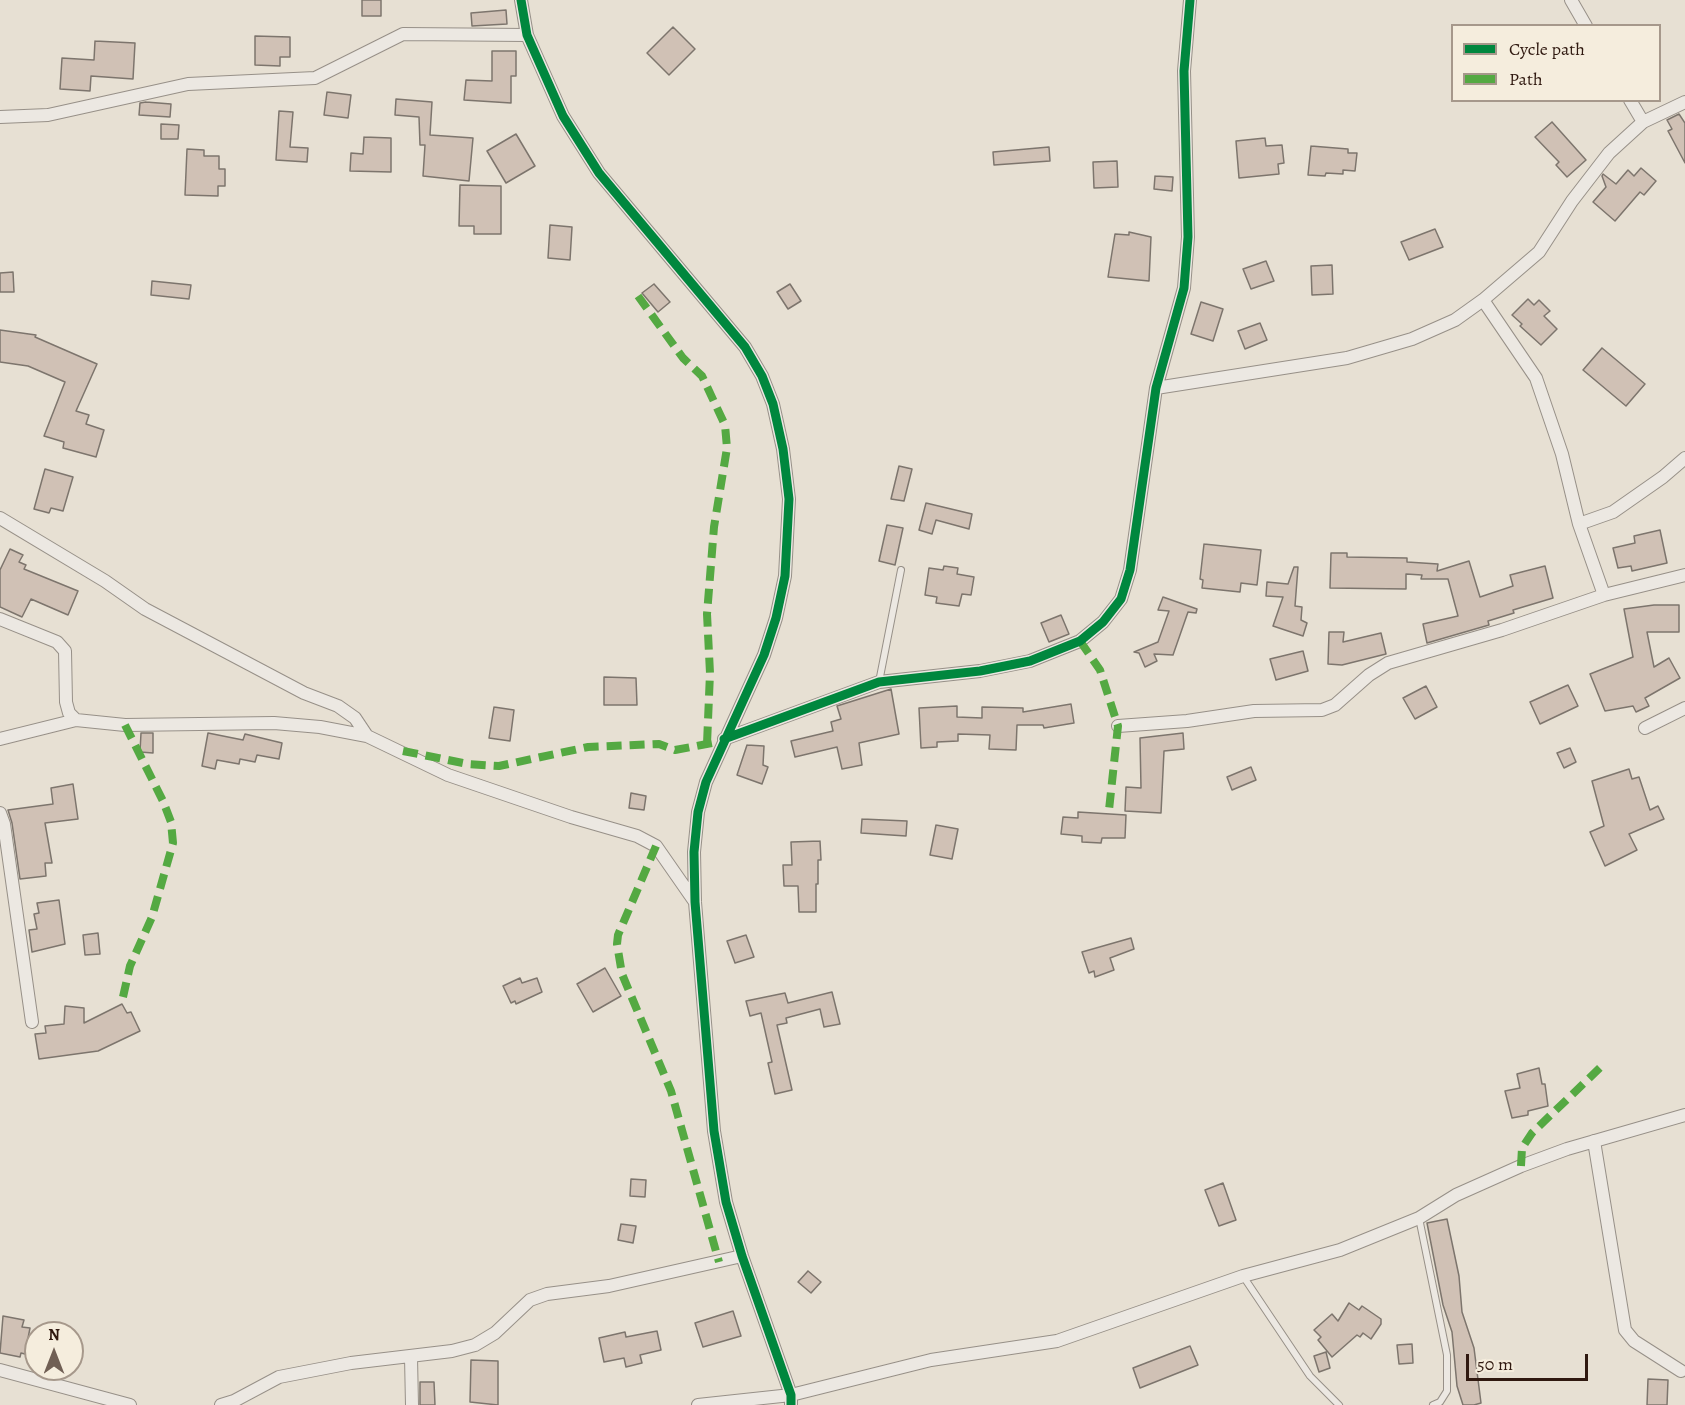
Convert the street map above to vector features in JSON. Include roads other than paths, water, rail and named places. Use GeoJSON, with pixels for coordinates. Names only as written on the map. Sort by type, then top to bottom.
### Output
{"type":"FeatureCollection","features":[{"type":"Feature","properties":{"kind":"street"},"geometry":{"type":"LineString","coordinates":[[521,0],[527,35],[562,117],[599,173],[745,347],[762,376],[773,404],[783,449],[789,499],[785,576],[776,618],[764,655],[705,782],[698,812],[694,852],[694,902],[714,1131],[726,1202],[791,1400]]}},
{"type":"Feature","properties":{"kind":"street"},"geometry":{"type":"LineString","coordinates":[[724,739],[879,682],[980,671],[1030,661],[1080,641],[1103,622],[1120,599],[1130,570],[1156,388],[1185,278],[1188,237],[1184,71],[1190,0]]}},
{"type":"Feature","properties":{"kind":"street"},"geometry":{"type":"LineString","coordinates":[[1570,0],[1585,24]]}},
{"type":"Feature","properties":{"kind":"street"},"geometry":{"type":"LineString","coordinates":[[0,117],[48,115],[188,84],[315,78],[403,34],[527,35]]}},
{"type":"Feature","properties":{"kind":"street"},"geometry":{"type":"LineString","coordinates":[[1631,102],[1643,122]]}},
{"type":"Feature","properties":{"kind":"street"},"geometry":{"type":"LineString","coordinates":[[1156,388],[1347,358],[1412,339],[1455,320],[1483,300],[1539,252],[1572,201],[1609,153],[1643,122],[1685,102]]}},
{"type":"Feature","properties":{"kind":"street"},"geometry":{"type":"LineString","coordinates":[[1483,300],[1536,378],[1562,454],[1579,524],[1604,595]]}},
{"type":"Feature","properties":{"kind":"street"},"geometry":{"type":"LineString","coordinates":[[1579,524],[1613,512],[1663,477],[1685,458]]}},
{"type":"Feature","properties":{"kind":"street"},"geometry":{"type":"LineString","coordinates":[[0,518],[105,581],[145,609],[304,693],[338,706],[355,718],[368,736]]}},
{"type":"Feature","properties":{"kind":"street"},"geometry":{"type":"LineString","coordinates":[[1118,726],[1187,721],[1254,711],[1322,710],[1335,705],[1369,675],[1388,663],[1502,630],[1604,595],[1685,574]]}},
{"type":"Feature","properties":{"kind":"street"},"geometry":{"type":"LineString","coordinates":[[0,619],[57,642],[65,651],[66,702],[69,713],[76,720]]}},
{"type":"Feature","properties":{"kind":"street"},"geometry":{"type":"LineString","coordinates":[[1645,728],[1685,708]]}},
{"type":"Feature","properties":{"kind":"street"},"geometry":{"type":"LineString","coordinates":[[0,739],[76,720],[124,725],[274,723],[320,727],[368,736],[448,775],[571,818],[637,836],[656,846],[694,902]]}},
{"type":"Feature","properties":{"kind":"street"},"geometry":{"type":"LineString","coordinates":[[0,813],[4,824],[32,1022]]}},
{"type":"Feature","properties":{"kind":"street"},"geometry":{"type":"LineString","coordinates":[[698,1405],[791,1400],[931,1360],[1058,1341],[1244,1276],[1341,1250],[1419,1218],[1456,1195],[1510,1171],[1594,1141],[1685,1115]]}},
{"type":"Feature","properties":{"kind":"street"},"geometry":{"type":"LineString","coordinates":[[1594,1141],[1625,1330],[1634,1341],[1681,1371]]}},
{"type":"Feature","properties":{"kind":"street"},"geometry":{"type":"LineString","coordinates":[[221,1405],[279,1377],[351,1363],[411,1358],[475,1345],[495,1333],[530,1300],[546,1294],[609,1286],[742,1256]]}},
{"type":"Feature","properties":{"kind":"street"},"geometry":{"type":"LineString","coordinates":[[411,1358],[412,1405]]}},
{"type":"Feature","properties":{"kind":"street"},"geometry":{"type":"LineString","coordinates":[[0,1370],[130,1405]]}},
{"type":"Feature","properties":{"kind":"lane"},"geometry":{"type":"LineString","coordinates":[[879,682],[901,570]]}},
{"type":"Feature","properties":{"kind":"lane"},"geometry":{"type":"LineString","coordinates":[[1419,1218],[1447,1355],[1447,1391],[1440,1402],[1433,1405]]}},
{"type":"Feature","properties":{"kind":"lane"},"geometry":{"type":"LineString","coordinates":[[1244,1276],[1310,1376],[1339,1405]]}}]}
